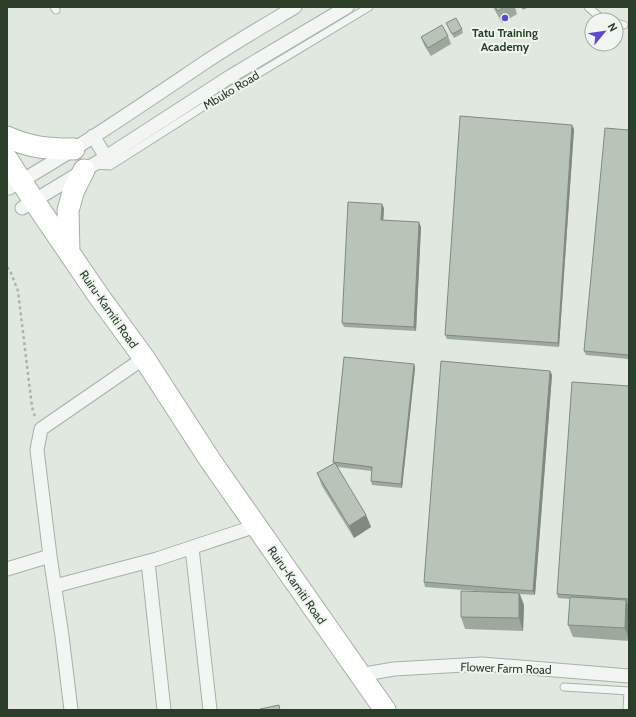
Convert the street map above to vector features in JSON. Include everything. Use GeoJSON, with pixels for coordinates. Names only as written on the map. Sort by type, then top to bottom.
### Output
{"type":"FeatureCollection","features":[{"type":"Feature","properties":{"kind":"main road"},"geometry":{"type":"LineString","coordinates":[[7,137],[20,143],[45,149],[74,149]]}},
{"type":"Feature","properties":{"kind":"main road","name":"Ruiru-Kamiti Road"},"geometry":{"type":"LineString","coordinates":[[7,159],[12,185],[69,252],[140,361],[385,710]]}},
{"type":"Feature","properties":{"kind":"main road"},"geometry":{"type":"LineString","coordinates":[[69,252],[68,211],[73,192],[88,168]]}},
{"type":"Feature","properties":{"kind":"main road","name":"Ruiru-Kamiti Road"},"geometry":{"type":"LineString","coordinates":[[28,205],[67,272],[140,361]]}},
{"type":"Feature","properties":{"kind":"street"},"geometry":{"type":"LineString","coordinates":[[12,185],[74,149],[160,94],[205,62],[295,7]]}},
{"type":"Feature","properties":{"kind":"street"},"geometry":{"type":"LineString","coordinates":[[28,205],[231,76],[347,7]]}},
{"type":"Feature","properties":{"kind":"street"},"geometry":{"type":"LineString","coordinates":[[93,136],[106,156]]}},
{"type":"Feature","properties":{"kind":"street"},"geometry":{"type":"LineString","coordinates":[[71,710],[37,450],[41,429],[140,361]]}},
{"type":"Feature","properties":{"kind":"street"},"geometry":{"type":"LineString","coordinates":[[55,586],[148,562],[256,526]]}},
{"type":"Feature","properties":{"kind":"street"},"geometry":{"type":"LineString","coordinates":[[192,548],[210,710]]}},
{"type":"Feature","properties":{"kind":"street"},"geometry":{"type":"LineString","coordinates":[[7,569],[50,556]]}},
{"type":"Feature","properties":{"kind":"street"},"geometry":{"type":"LineString","coordinates":[[148,562],[164,710]]}},
{"type":"Feature","properties":{"kind":"street","name":"Flower Farm Road"},"geometry":{"type":"LineString","coordinates":[[359,675],[394,669],[482,664],[629,676]]}},
{"type":"Feature","properties":{"kind":"lane","name":"Mbuko Road"},"geometry":{"type":"LineString","coordinates":[[88,168],[110,166],[206,105],[369,7]]}},
{"type":"Feature","properties":{"kind":"lane"},"geometry":{"type":"LineString","coordinates":[[564,687],[628,691],[627,710]]}},
{"type":"Feature","properties":{"kind":"path"},"geometry":{"type":"LineString","coordinates":[[7,267],[18,291],[32,407],[35,419],[41,429]]}},
{"type":"Feature","properties":{"kind":"building"},"geometry":{"type":"Polygon","coordinates":[[[495,7],[504,7],[498,11],[495,7]]]}},
{"type":"Feature","properties":{"kind":"building"},"geometry":{"type":"Polygon","coordinates":[[[456,18],[462,29],[452,34],[446,23],[456,18]]]}},
{"type":"Feature","properties":{"kind":"building"},"geometry":{"type":"Polygon","coordinates":[[[442,25],[448,36],[428,48],[421,37],[442,25]]]}},
{"type":"Feature","properties":{"kind":"building"},"geometry":{"type":"Polygon","coordinates":[[[460,116],[572,125],[558,343],[445,335],[460,116]]]}},
{"type":"Feature","properties":{"kind":"building"},"geometry":{"type":"Polygon","coordinates":[[[605,128],[629,130],[629,355],[584,351],[605,128]]]}},
{"type":"Feature","properties":{"kind":"building"},"geometry":{"type":"Polygon","coordinates":[[[348,202],[382,204],[381,220],[419,222],[414,327],[342,323],[348,202]]]}},
{"type":"Feature","properties":{"kind":"building"},"geometry":{"type":"Polygon","coordinates":[[[344,357],[414,364],[401,484],[371,481],[372,467],[333,462],[344,357]]]}},
{"type":"Feature","properties":{"kind":"building"},"geometry":{"type":"Polygon","coordinates":[[[441,361],[550,371],[533,591],[424,582],[441,361]]]}},
{"type":"Feature","properties":{"kind":"building"},"geometry":{"type":"Polygon","coordinates":[[[572,382],[629,386],[629,599],[557,594],[572,382]]]}},
{"type":"Feature","properties":{"kind":"building"},"geometry":{"type":"Polygon","coordinates":[[[335,463],[366,515],[349,526],[317,473],[335,463]]]}},
{"type":"Feature","properties":{"kind":"building"},"geometry":{"type":"Polygon","coordinates":[[[461,591],[519,593],[519,618],[461,617],[461,591]]]}},
{"type":"Feature","properties":{"kind":"building"},"geometry":{"type":"Polygon","coordinates":[[[570,597],[626,600],[625,628],[568,625],[570,597]]]}},
{"type":"Feature","properties":{"kind":"building"},"geometry":{"type":"Polygon","coordinates":[[[279,705],[280,710],[260,710],[260,709],[279,705]]]}},
{"type":"Feature","properties":{"kind":"place","name":"Tatu Training Academy"},"geometry":{"type":"Point","coordinates":[505,18]}}]}
